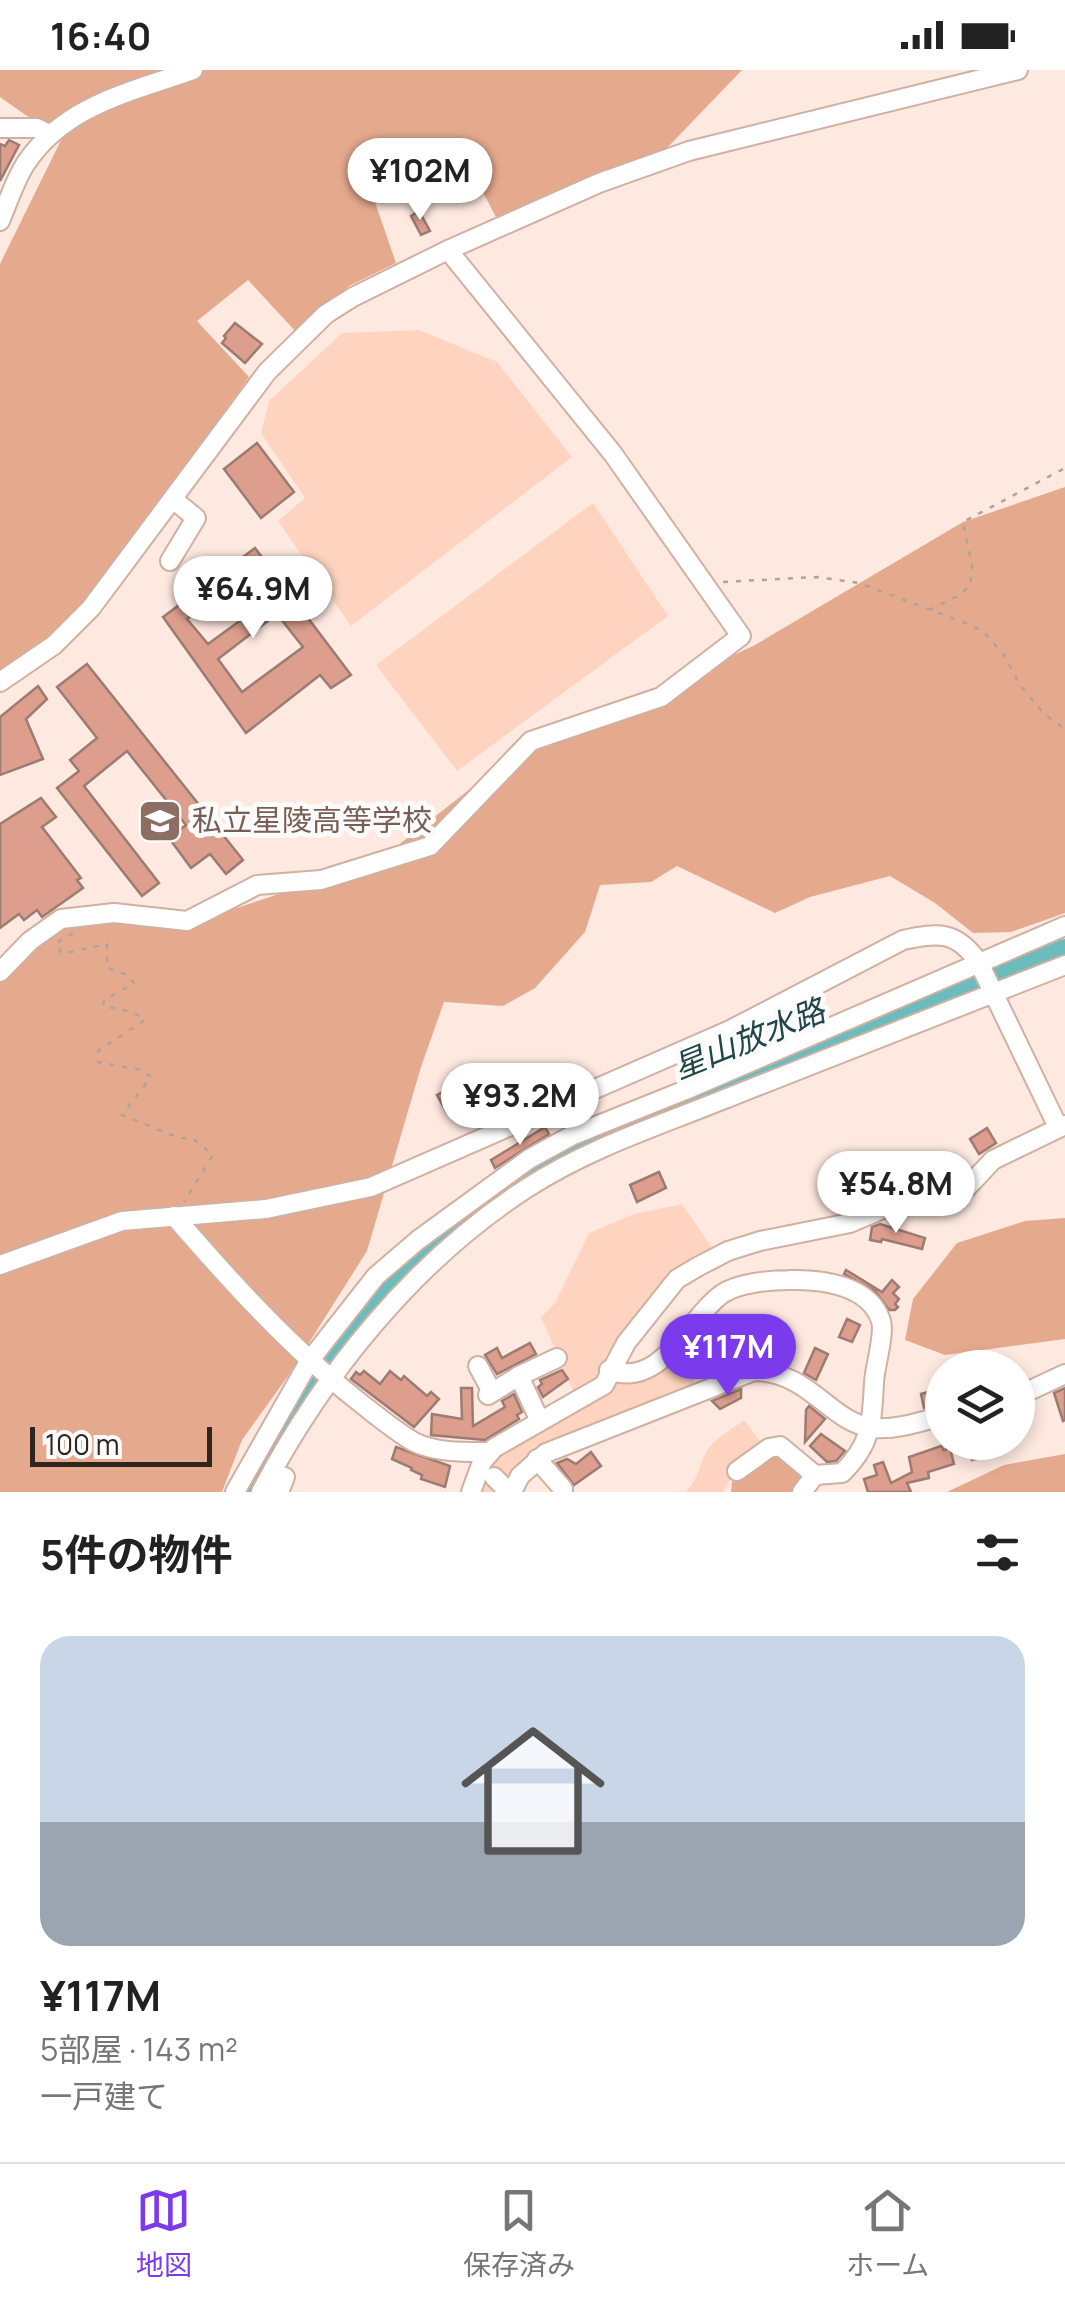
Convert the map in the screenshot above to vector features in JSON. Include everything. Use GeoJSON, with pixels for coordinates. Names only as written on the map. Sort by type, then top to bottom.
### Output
{"type":"FeatureCollection","features":[{"type":"Feature","properties":{"kind":"street"},"geometry":{"type":"LineString","coordinates":[[0,221],[24,166],[49,134],[91,105],[193,70]]}},
{"type":"Feature","properties":{"kind":"street"},"geometry":{"type":"LineString","coordinates":[[0,682],[66,635],[91,608],[267,372],[302,335],[353,297],[599,183],[689,151],[1018,70]]}},
{"type":"Feature","properties":{"kind":"street"},"geometry":{"type":"LineString","coordinates":[[0,128],[37,128],[49,134]]}},
{"type":"Feature","properties":{"kind":"street"},"geometry":{"type":"LineString","coordinates":[[0,972],[30,941],[61,919],[114,913],[188,921],[257,885],[321,880],[430,846],[531,742],[661,697],[741,636],[613,454],[448,250]]}},
{"type":"Feature","properties":{"kind":"street"},"geometry":{"type":"LineString","coordinates":[[170,561],[196,518],[174,500]]}},
{"type":"Feature","properties":{"kind":"street"},"geometry":{"type":"LineString","coordinates":[[234,1492],[310,1360],[376,1276],[418,1240],[529,1159],[571,1136],[688,1090],[1065,926]]}},
{"type":"Feature","properties":{"kind":"street"},"geometry":{"type":"LineString","coordinates":[[0,1265],[122,1220],[266,1209],[371,1187],[730,1030],[904,940],[945,934],[969,948],[1061,1126],[994,1160],[960,1196],[942,1202],[899,1202],[850,1223],[760,1241],[728,1251],[677,1279],[626,1342],[604,1385],[490,1452],[471,1492]]}},
{"type":"Feature","properties":{"kind":"street"},"geometry":{"type":"LineString","coordinates":[[260,1492],[306,1412],[375,1323],[423,1273],[527,1188],[627,1134],[1065,965]]}},
{"type":"Feature","properties":{"kind":"street"},"geometry":{"type":"LineString","coordinates":[[174,1216],[218,1267],[310,1360],[414,1442],[428,1447],[490,1452]]}},
{"type":"Feature","properties":{"kind":"street"},"geometry":{"type":"LineString","coordinates":[[609,1370],[623,1376],[635,1373],[668,1354],[723,1293],[750,1285],[788,1280],[839,1284],[872,1306],[882,1324],[871,1428],[860,1454],[842,1473],[814,1474],[780,1446],[768,1448],[738,1471]]}},
{"type":"Feature","properties":{"kind":"street"},"geometry":{"type":"LineString","coordinates":[[478,1366],[490,1393],[557,1358]]}},
{"type":"Feature","properties":{"kind":"street"},"geometry":{"type":"LineString","coordinates":[[494,1477],[510,1492],[520,1476],[546,1453],[754,1371],[781,1372],[856,1423],[871,1428],[898,1428],[925,1421]]}},
{"type":"Feature","properties":{"kind":"street"},"geometry":{"type":"LineString","coordinates":[[1035,1388],[1065,1374]]}},
{"type":"Feature","properties":{"kind":"street"},"geometry":{"type":"LineString","coordinates":[[519,1376],[539,1420]]}},
{"type":"Feature","properties":{"kind":"street"},"geometry":{"type":"LineString","coordinates":[[537,1459],[563,1489]]}},
{"type":"Feature","properties":{"kind":"street"},"geometry":{"type":"LineString","coordinates":[[802,1492],[814,1474]]}},
{"type":"Feature","properties":{"kind":"path"},"geometry":{"type":"LineString","coordinates":[[928,610],[970,586],[972,565],[963,522],[1065,468]]}},
{"type":"Feature","properties":{"kind":"path"},"geometry":{"type":"LineString","coordinates":[[710,584],[817,576],[859,583],[983,631],[1044,714],[1065,729]]}},
{"type":"Feature","properties":{"kind":"path"},"geometry":{"type":"LineString","coordinates":[[72,934],[56,944],[62,954],[107,944],[107,968],[128,975],[134,984],[104,1000],[103,1006],[133,1012],[145,1020],[98,1051],[98,1062],[141,1070],[151,1076],[122,1116],[179,1138],[192,1138],[213,1155],[174,1216]]}},
{"type":"Feature","properties":{"kind":"shaded area"},"geometry":{"type":"Polygon","coordinates":[[[0,70],[742,70],[666,149],[496,217],[463,155],[367,179],[396,263],[349,286],[297,333],[248,280],[197,321],[249,377],[113,570],[59,631],[0,671],[0,264],[65,132],[27,116],[0,97],[0,70]]]}},
{"type":"Feature","properties":{"kind":"shaded area"},"geometry":{"type":"Polygon","coordinates":[[[419,330],[497,362],[572,457],[351,626],[278,521],[305,498],[261,433],[269,401],[342,333],[419,330]]]}},
{"type":"Feature","properties":{"kind":"shaded area"},"geometry":{"type":"Polygon","coordinates":[[[1065,487],[1065,913],[1011,932],[973,933],[935,903],[890,876],[810,897],[775,913],[677,866],[651,882],[600,885],[585,932],[535,988],[503,1006],[444,1002],[367,1251],[288,1376],[242,1440],[222,1492],[0,1492],[0,979],[61,924],[102,914],[186,925],[378,861],[538,736],[570,732],[755,645],[963,522],[1065,487]]]}},
{"type":"Feature","properties":{"kind":"shaded area"},"geometry":{"type":"Polygon","coordinates":[[[593,503],[668,616],[457,771],[376,665],[593,503]]]}},
{"type":"Feature","properties":{"kind":"shaded area"},"geometry":{"type":"Polygon","coordinates":[[[682,1204],[713,1249],[656,1307],[614,1372],[683,1359],[698,1389],[537,1465],[512,1492],[471,1492],[494,1448],[576,1398],[541,1317],[555,1303],[589,1233],[634,1214],[682,1204]]]}},
{"type":"Feature","properties":{"kind":"shaded area"},"geometry":{"type":"Polygon","coordinates":[[[1065,1218],[1065,1339],[982,1350],[932,1350],[905,1340],[913,1299],[957,1243],[1025,1221],[1065,1218]]]}},
{"type":"Feature","properties":{"kind":"shaded area"},"geometry":{"type":"Polygon","coordinates":[[[744,1420],[765,1449],[737,1468],[723,1492],[686,1492],[708,1449],[744,1420]]]}},
{"type":"Feature","properties":{"kind":"shaded area"},"geometry":{"type":"Polygon","coordinates":[[[772,1447],[813,1477],[802,1492],[731,1492],[732,1482],[772,1447]]]}},
{"type":"Feature","properties":{"kind":"shaded area"},"geometry":{"type":"Polygon","coordinates":[[[1065,1454],[1065,1492],[947,1492],[1004,1465],[1065,1454]]]}},
{"type":"Feature","properties":{"kind":"water"},"geometry":{"type":"Polygon","coordinates":[[[395,1268],[397,1286],[351,1337],[253,1492],[238,1492],[321,1351],[395,1268]]]}},
{"type":"Feature","properties":{"kind":"building"},"geometry":{"type":"Polygon","coordinates":[[[9,140],[19,145],[0,181],[0,144],[5,146],[9,140]]]}},
{"type":"Feature","properties":{"kind":"building"},"geometry":{"type":"Polygon","coordinates":[[[419,211],[430,231],[421,235],[411,216],[419,211]]]}},
{"type":"Feature","properties":{"kind":"building"},"geometry":{"type":"Polygon","coordinates":[[[235,323],[262,344],[245,363],[222,343],[235,323]]]}},
{"type":"Feature","properties":{"kind":"building"},"geometry":{"type":"Polygon","coordinates":[[[257,443],[294,492],[261,518],[224,469],[257,443]]]}},
{"type":"Feature","properties":{"kind":"building"},"geometry":{"type":"Polygon","coordinates":[[[255,548],[351,675],[331,688],[320,675],[246,733],[163,617],[255,548]],[[245,573],[187,619],[208,644],[267,601],[245,573]],[[277,614],[218,659],[242,692],[303,647],[277,614]]]}},
{"type":"Feature","properties":{"kind":"building"},"geometry":{"type":"Polygon","coordinates":[[[87,664],[243,860],[226,874],[210,854],[191,868],[169,838],[186,825],[127,751],[84,786],[159,883],[142,896],[57,788],[79,771],[70,760],[97,738],[57,687],[87,664]]]}},
{"type":"Feature","properties":{"kind":"building"},"geometry":{"type":"Polygon","coordinates":[[[38,686],[47,699],[26,719],[43,759],[0,775],[0,717],[38,686]]]}},
{"type":"Feature","properties":{"kind":"building"},"geometry":{"type":"Polygon","coordinates":[[[41,798],[56,817],[42,827],[81,878],[77,880],[83,888],[42,917],[37,910],[24,920],[19,914],[0,928],[0,824],[41,798]]]}},
{"type":"Feature","properties":{"kind":"building"},"geometry":{"type":"Polygon","coordinates":[[[462,1082],[466,1091],[459,1095],[462,1105],[447,1113],[437,1095],[462,1082]]]}},
{"type":"Feature","properties":{"kind":"building"},"geometry":{"type":"Polygon","coordinates":[[[545,1127],[549,1134],[495,1168],[491,1160],[545,1127]]]}},
{"type":"Feature","properties":{"kind":"building"},"geometry":{"type":"Polygon","coordinates":[[[987,1128],[996,1143],[979,1154],[970,1139],[987,1128]]]}},
{"type":"Feature","properties":{"kind":"building"},"geometry":{"type":"Polygon","coordinates":[[[922,1165],[934,1184],[948,1176],[953,1184],[940,1190],[913,1190],[905,1175],[922,1165]]]}},
{"type":"Feature","properties":{"kind":"building"},"geometry":{"type":"Polygon","coordinates":[[[659,1172],[666,1188],[637,1202],[630,1185],[659,1172]]]}},
{"type":"Feature","properties":{"kind":"building"},"geometry":{"type":"Polygon","coordinates":[[[880,1224],[925,1238],[922,1249],[882,1239],[870,1240],[872,1227],[880,1224]]]}},
{"type":"Feature","properties":{"kind":"building"},"geometry":{"type":"Polygon","coordinates":[[[846,1270],[882,1292],[892,1280],[899,1287],[893,1293],[899,1299],[895,1304],[898,1307],[889,1310],[875,1291],[844,1274],[846,1270]]]}},
{"type":"Feature","properties":{"kind":"building"},"geometry":{"type":"Polygon","coordinates":[[[847,1319],[860,1325],[852,1342],[839,1337],[847,1319]]]}},
{"type":"Feature","properties":{"kind":"building"},"geometry":{"type":"Polygon","coordinates":[[[530,1343],[536,1354],[497,1374],[485,1355],[497,1348],[502,1358],[530,1343]]]}},
{"type":"Feature","properties":{"kind":"building"},"geometry":{"type":"Polygon","coordinates":[[[815,1348],[828,1354],[816,1380],[804,1373],[815,1348]]]}},
{"type":"Feature","properties":{"kind":"building"},"geometry":{"type":"Polygon","coordinates":[[[562,1370],[568,1379],[543,1397],[538,1387],[542,1384],[540,1380],[562,1370]]]}},
{"type":"Feature","properties":{"kind":"building"},"geometry":{"type":"Polygon","coordinates":[[[364,1371],[380,1384],[390,1371],[401,1380],[404,1376],[427,1396],[431,1392],[439,1399],[414,1427],[351,1379],[356,1372],[360,1375],[364,1371]]]}},
{"type":"Feature","properties":{"kind":"building"},"geometry":{"type":"Polygon","coordinates":[[[461,1388],[472,1388],[473,1426],[505,1407],[502,1401],[514,1394],[522,1412],[517,1415],[519,1419],[485,1440],[431,1435],[432,1414],[462,1419],[461,1388]]]}},
{"type":"Feature","properties":{"kind":"building"},"geometry":{"type":"Polygon","coordinates":[[[1065,1388],[1065,1420],[1063,1421],[1054,1393],[1065,1388]]]}},
{"type":"Feature","properties":{"kind":"building"},"geometry":{"type":"Polygon","coordinates":[[[741,1389],[741,1398],[720,1409],[712,1401],[741,1389]]]}},
{"type":"Feature","properties":{"kind":"building"},"geometry":{"type":"Polygon","coordinates":[[[809,1406],[825,1419],[805,1442],[806,1410],[809,1406]]]}},
{"type":"Feature","properties":{"kind":"building"},"geometry":{"type":"Polygon","coordinates":[[[821,1434],[845,1451],[836,1461],[827,1462],[810,1446],[821,1434]]]}},
{"type":"Feature","properties":{"kind":"building"},"geometry":{"type":"Polygon","coordinates":[[[396,1447],[450,1466],[445,1487],[421,1479],[422,1475],[412,1468],[392,1459],[396,1447]]]}},
{"type":"Feature","properties":{"kind":"building"},"geometry":{"type":"Polygon","coordinates":[[[591,1452],[601,1466],[574,1485],[557,1463],[567,1459],[576,1464],[591,1452]]]}},
{"type":"Feature","properties":{"kind":"building"},"geometry":{"type":"Polygon","coordinates":[[[925,1452],[925,1460],[953,1460],[954,1464],[928,1472],[929,1478],[907,1483],[911,1492],[868,1492],[864,1479],[877,1475],[874,1465],[883,1462],[891,1483],[912,1472],[909,1457],[925,1452]]]}},
{"type":"Feature","properties":{"kind":"waterway","name":"星山放水路"},"geometry":{"type":"LineString","coordinates":[[377,1301],[495,1194],[586,1138],[1065,950]]}},
{"type":"Feature","properties":{"kind":"place","name":"私立星陵高等学校"},"geometry":{"type":"Point","coordinates":[160,821]}}]}
